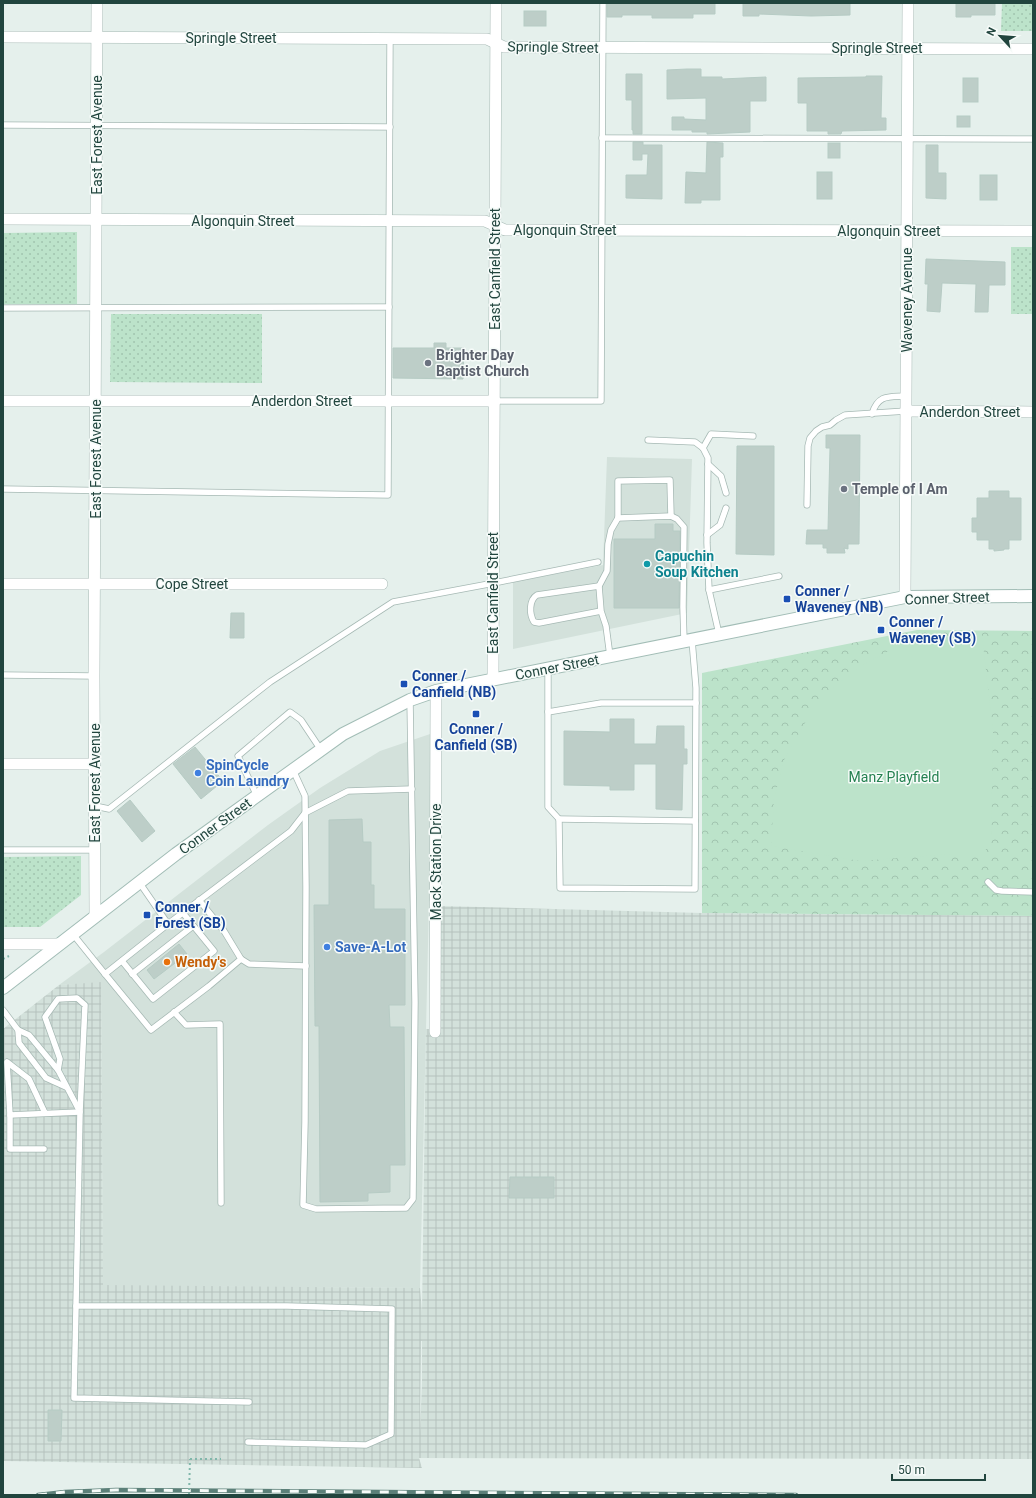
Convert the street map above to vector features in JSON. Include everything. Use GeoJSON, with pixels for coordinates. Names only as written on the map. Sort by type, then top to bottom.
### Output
{"type":"FeatureCollection","features":[{"type":"Feature","properties":{"kind":"main road","name":"Conner Street"},"geometry":{"type":"LineString","coordinates":[[3,988],[139,882],[343,734],[410,700],[436,691],[493,679],[905,597],[1033,596]]}},
{"type":"Feature","properties":{"kind":"street","name":"East Forest Avenue"},"geometry":{"type":"LineString","coordinates":[[95,916],[94,676],[96,584],[97,3]]}},
{"type":"Feature","properties":{"kind":"street","name":"East Canfield Street"},"geometry":{"type":"LineString","coordinates":[[493,679],[496,3]]}},
{"type":"Feature","properties":{"kind":"street","name":"Waveney Avenue"},"geometry":{"type":"LineString","coordinates":[[905,597],[908,3]]}},
{"type":"Feature","properties":{"kind":"street","name":"Springle Street"},"geometry":{"type":"LineString","coordinates":[[3,37],[487,39],[504,47],[1033,49]]}},
{"type":"Feature","properties":{"kind":"street","name":"Algonquin Street"},"geometry":{"type":"LineString","coordinates":[[3,219],[485,221],[505,230],[1033,232]]}},
{"type":"Feature","properties":{"kind":"street","name":"Anderdon Street"},"geometry":{"type":"LineString","coordinates":[[3,402],[495,401]]}},
{"type":"Feature","properties":{"kind":"street","name":"Anderdon Street"},"geometry":{"type":"LineString","coordinates":[[906,412],[1033,412]]}},
{"type":"Feature","properties":{"kind":"street","name":"Cope Street"},"geometry":{"type":"LineString","coordinates":[[3,584],[382,584]]}},
{"type":"Feature","properties":{"kind":"street","name":"Mack Station Drive"},"geometry":{"type":"LineString","coordinates":[[435,1032],[436,691]]}},
{"type":"Feature","properties":{"kind":"street"},"geometry":{"type":"LineString","coordinates":[[3,764],[95,764]]}},
{"type":"Feature","properties":{"kind":"street"},"geometry":{"type":"LineString","coordinates":[[3,944],[59,944]]}},
{"type":"Feature","properties":{"kind":"lane"},"geometry":{"type":"LineString","coordinates":[[602,230],[603,3]]}},
{"type":"Feature","properties":{"kind":"lane"},"geometry":{"type":"LineString","coordinates":[[3,489],[388,495],[390,38]]}},
{"type":"Feature","properties":{"kind":"lane"},"geometry":{"type":"LineString","coordinates":[[3,125],[390,126]]}},
{"type":"Feature","properties":{"kind":"lane"},"geometry":{"type":"LineString","coordinates":[[602,138],[907,140],[1033,139]]}},
{"type":"Feature","properties":{"kind":"lane","name":"Anderdon Street"},"geometry":{"type":"LineString","coordinates":[[495,401],[601,401],[602,230]]}},
{"type":"Feature","properties":{"kind":"lane"},"geometry":{"type":"LineString","coordinates":[[3,308],[389,307]]}},
{"type":"Feature","properties":{"kind":"lane"},"geometry":{"type":"LineString","coordinates":[[872,414],[879,400],[906,396]]}},
{"type":"Feature","properties":{"kind":"lane"},"geometry":{"type":"LineString","coordinates":[[807,506],[808,446],[810,438],[816,431],[822,427],[830,425],[845,415],[906,412]]}},
{"type":"Feature","properties":{"kind":"lane"},"geometry":{"type":"LineString","coordinates":[[703,448],[711,434],[754,436]]}},
{"type":"Feature","properties":{"kind":"lane"},"geometry":{"type":"LineString","coordinates":[[648,440],[695,442],[703,448],[708,458],[708,590],[719,634]]}},
{"type":"Feature","properties":{"kind":"lane"},"geometry":{"type":"LineString","coordinates":[[708,464],[721,476],[726,493]]}},
{"type":"Feature","properties":{"kind":"lane"},"geometry":{"type":"LineString","coordinates":[[610,656],[606,626],[601,611],[599,586],[607,571],[608,544],[611,530],[618,518],[618,481],[670,480],[671,516]]}},
{"type":"Feature","properties":{"kind":"lane"},"geometry":{"type":"LineString","coordinates":[[707,535],[720,525],[726,508]]}},
{"type":"Feature","properties":{"kind":"lane"},"geometry":{"type":"LineString","coordinates":[[560,819],[560,888],[695,889],[696,688],[683,607],[684,527],[677,519],[671,516],[618,518]]}},
{"type":"Feature","properties":{"kind":"lane"},"geometry":{"type":"LineString","coordinates":[[95,806],[109,808],[270,682],[393,602],[598,562]]}},
{"type":"Feature","properties":{"kind":"lane"},"geometry":{"type":"LineString","coordinates":[[708,590],[779,576]]}},
{"type":"Feature","properties":{"kind":"lane"},"geometry":{"type":"LineString","coordinates":[[599,586],[537,595],[532,598],[531,618],[534,622],[538,623],[601,611]]}},
{"type":"Feature","properties":{"kind":"lane"},"geometry":{"type":"LineString","coordinates":[[548,668],[548,807],[560,819],[696,821]]}},
{"type":"Feature","properties":{"kind":"lane"},"geometry":{"type":"LineString","coordinates":[[3,675],[94,676]]}},
{"type":"Feature","properties":{"kind":"lane"},"geometry":{"type":"LineString","coordinates":[[293,770],[305,796],[306,966],[303,1205],[316,1209],[406,1208],[413,1199],[416,1002],[410,700]]}},
{"type":"Feature","properties":{"kind":"lane"},"geometry":{"type":"LineString","coordinates":[[548,712],[601,702],[696,703]]}},
{"type":"Feature","properties":{"kind":"lane"},"geometry":{"type":"LineString","coordinates":[[256,796],[238,756],[290,712],[301,720],[321,750]]}},
{"type":"Feature","properties":{"kind":"lane"},"geometry":{"type":"LineString","coordinates":[[105,974],[199,900],[291,831],[305,813],[348,791],[412,789]]}},
{"type":"Feature","properties":{"kind":"lane"},"geometry":{"type":"LineString","coordinates":[[3,850],[95,850]]}},
{"type":"Feature","properties":{"kind":"lane"},"geometry":{"type":"LineString","coordinates":[[139,882],[168,924]]}},
{"type":"Feature","properties":{"kind":"lane"},"geometry":{"type":"LineString","coordinates":[[988,882],[996,890],[1002,892],[1033,892]]}},
{"type":"Feature","properties":{"kind":"lane"},"geometry":{"type":"LineString","coordinates":[[199,900],[224,931],[241,959],[249,964],[306,966]]}},
{"type":"Feature","properties":{"kind":"lane"},"geometry":{"type":"LineString","coordinates":[[122,961],[152,998],[214,951],[183,913]]}},
{"type":"Feature","properties":{"kind":"lane"},"geometry":{"type":"LineString","coordinates":[[132,974],[193,926]]}},
{"type":"Feature","properties":{"kind":"lane"},"geometry":{"type":"LineString","coordinates":[[72,933],[151,1030],[209,986],[241,959]]}},
{"type":"Feature","properties":{"kind":"lane"},"geometry":{"type":"LineString","coordinates":[[58,1070],[60,1059],[45,1017],[58,999],[77,998],[85,1005],[80,1112],[74,1398],[249,1402]]}},
{"type":"Feature","properties":{"kind":"lane"},"geometry":{"type":"LineString","coordinates":[[3,1010],[18,1030],[29,1035],[58,1070],[80,1112]]}},
{"type":"Feature","properties":{"kind":"lane"},"geometry":{"type":"LineString","coordinates":[[174,1012],[186,1025],[220,1024],[221,1203]]}},
{"type":"Feature","properties":{"kind":"lane"},"geometry":{"type":"LineString","coordinates":[[18,1030],[19,1043],[46,1078],[66,1087]]}},
{"type":"Feature","properties":{"kind":"lane"},"geometry":{"type":"LineString","coordinates":[[44,1149],[10,1149],[7,1062],[29,1079],[45,1114]]}},
{"type":"Feature","properties":{"kind":"lane"},"geometry":{"type":"LineString","coordinates":[[10,1115],[80,1112]]}},
{"type":"Feature","properties":{"kind":"lane"},"geometry":{"type":"LineString","coordinates":[[76,1306],[287,1306],[392,1309],[391,1434],[366,1445],[248,1442]]}},
{"type":"Feature","properties":{"kind":"path"},"geometry":{"type":"LineString","coordinates":[[189,1495],[190,1459],[222,1459]]}},
{"type":"Feature","properties":{"kind":"shaded area"},"geometry":{"type":"Polygon","coordinates":[[[607,457],[692,459],[687,613],[513,649],[513,582],[603,565],[607,457]]]}},
{"type":"Feature","properties":{"kind":"shaded area"},"geometry":{"type":"Polygon","coordinates":[[[436,732],[435,899],[429,901],[420,1288],[103,1286],[101,983],[59,985],[268,825],[320,788],[380,751],[436,732]]]}},
{"type":"Feature","properties":{"kind":"shaded area"},"geometry":{"type":"Polygon","coordinates":[[[440,906],[702,913],[1033,916],[1033,1459],[419,1458],[422,1468],[3,1461],[3,1029],[59,985],[101,982],[103,1285],[420,1288],[422,1312],[426,1029],[441,1029],[440,906]],[[421,1341],[420,1432],[422,1383],[421,1341]]]}},
{"type":"Feature","properties":{"kind":"green space"},"geometry":{"type":"Polygon","coordinates":[[[1002,3],[1033,3],[1033,31],[1001,31],[1002,3]]]}},
{"type":"Feature","properties":{"kind":"green space"},"geometry":{"type":"Polygon","coordinates":[[[77,232],[77,304],[3,304],[3,233],[77,232]]]}},
{"type":"Feature","properties":{"kind":"green space"},"geometry":{"type":"Polygon","coordinates":[[[1011,247],[1033,247],[1033,314],[1011,314],[1011,247]]]}},
{"type":"Feature","properties":{"kind":"green space"},"geometry":{"type":"Polygon","coordinates":[[[111,314],[262,314],[262,383],[110,382],[111,314]]]}},
{"type":"Feature","properties":{"kind":"green space","name":"Manz Playfield"},"geometry":{"type":"Polygon","coordinates":[[[917,630],[1033,631],[1033,916],[702,913],[702,673],[917,630]]]}},
{"type":"Feature","properties":{"kind":"green space"},"geometry":{"type":"Polygon","coordinates":[[[955,635],[982,635],[993,732],[991,845],[981,854],[950,854],[860,861],[771,846],[774,799],[784,760],[805,723],[829,691],[861,666],[892,649],[925,640],[955,635]]]}},
{"type":"Feature","properties":{"kind":"green space"},"geometry":{"type":"Polygon","coordinates":[[[81,856],[81,895],[40,927],[3,927],[3,857],[81,856]]]}},
{"type":"Feature","properties":{"kind":"building"},"geometry":{"type":"Polygon","coordinates":[[[607,3],[715,3],[715,14],[693,14],[693,18],[652,18],[652,15],[622,15],[622,17],[607,17],[607,3]]]}},
{"type":"Feature","properties":{"kind":"building"},"geometry":{"type":"Polygon","coordinates":[[[743,3],[850,3],[850,15],[811,16],[759,14],[759,16],[743,16],[743,3]]]}},
{"type":"Feature","properties":{"kind":"building"},"geometry":{"type":"Polygon","coordinates":[[[956,3],[995,3],[995,15],[971,15],[971,17],[956,17],[956,3]]]}},
{"type":"Feature","properties":{"kind":"building"},"geometry":{"type":"Polygon","coordinates":[[[524,11],[546,11],[546,26],[524,26],[524,11]]]}},
{"type":"Feature","properties":{"kind":"building"},"geometry":{"type":"Polygon","coordinates":[[[701,69],[701,77],[722,77],[722,79],[766,77],[766,101],[750,101],[750,132],[707,134],[707,132],[692,132],[692,130],[672,130],[672,117],[706,120],[706,98],[667,99],[667,70],[701,69]]]}},
{"type":"Feature","properties":{"kind":"building"},"geometry":{"type":"Polygon","coordinates":[[[626,74],[642,74],[642,134],[633,134],[632,100],[626,100],[626,74]]]}},
{"type":"Feature","properties":{"kind":"building"},"geometry":{"type":"Polygon","coordinates":[[[882,76],[881,118],[886,118],[886,130],[842,131],[841,134],[828,134],[828,131],[807,131],[807,103],[798,103],[798,78],[882,76]]]}},
{"type":"Feature","properties":{"kind":"building"},"geometry":{"type":"Polygon","coordinates":[[[963,78],[978,78],[978,102],[963,102],[963,78]]]}},
{"type":"Feature","properties":{"kind":"building"},"geometry":{"type":"Polygon","coordinates":[[[957,116],[970,116],[970,127],[957,127],[957,116]]]}},
{"type":"Feature","properties":{"kind":"building"},"geometry":{"type":"Polygon","coordinates":[[[633,142],[643,142],[643,145],[662,145],[662,199],[626,198],[626,175],[647,175],[648,154],[642,154],[642,160],[633,160],[633,142]]]}},
{"type":"Feature","properties":{"kind":"building"},"geometry":{"type":"Polygon","coordinates":[[[707,142],[723,143],[723,157],[720,157],[720,200],[701,200],[701,203],[685,203],[686,172],[706,173],[707,142]]]}},
{"type":"Feature","properties":{"kind":"building"},"geometry":{"type":"Polygon","coordinates":[[[828,143],[840,143],[840,158],[828,158],[828,143]]]}},
{"type":"Feature","properties":{"kind":"building"},"geometry":{"type":"Polygon","coordinates":[[[926,145],[938,145],[938,173],[946,173],[946,199],[926,198],[926,145]]]}},
{"type":"Feature","properties":{"kind":"building"},"geometry":{"type":"Polygon","coordinates":[[[817,172],[832,172],[832,199],[817,199],[817,172]]]}},
{"type":"Feature","properties":{"kind":"building"},"geometry":{"type":"Polygon","coordinates":[[[980,175],[997,175],[997,200],[980,200],[980,175]]]}},
{"type":"Feature","properties":{"kind":"building"},"geometry":{"type":"Polygon","coordinates":[[[926,259],[1005,262],[1005,285],[989,285],[988,312],[975,312],[976,284],[942,283],[940,312],[927,311],[928,284],[925,284],[926,259]]]}},
{"type":"Feature","properties":{"kind":"building","name":"Brighter Day Baptist Church"},"geometry":{"type":"Polygon","coordinates":[[[434,343],[446,343],[446,348],[464,348],[463,379],[393,378],[393,348],[434,348],[434,343]]]}},
{"type":"Feature","properties":{"kind":"building","name":"Temple of I Am"},"geometry":{"type":"Polygon","coordinates":[[[826,435],[860,435],[859,544],[848,544],[848,549],[844,548],[845,553],[827,553],[827,548],[823,548],[823,544],[806,544],[807,530],[828,530],[830,448],[826,448],[826,435]]]}},
{"type":"Feature","properties":{"kind":"building"},"geometry":{"type":"Polygon","coordinates":[[[737,446],[774,446],[774,555],[736,554],[737,446]]]}},
{"type":"Feature","properties":{"kind":"building"},"geometry":{"type":"Polygon","coordinates":[[[989,491],[1009,491],[1009,498],[1021,498],[1021,540],[1009,540],[1009,549],[994,551],[994,549],[989,549],[989,540],[977,540],[977,532],[972,532],[972,518],[977,518],[977,498],[989,498],[989,491]]]}},
{"type":"Feature","properties":{"kind":"building","name":"Capuchin Soup Kitchen"},"geometry":{"type":"Polygon","coordinates":[[[655,524],[673,524],[673,531],[680,531],[679,608],[614,608],[614,539],[655,539],[655,524]]]}},
{"type":"Feature","properties":{"kind":"building"},"geometry":{"type":"Polygon","coordinates":[[[231,613],[244,613],[244,638],[230,638],[231,613]]]}},
{"type":"Feature","properties":{"kind":"building"},"geometry":{"type":"Polygon","coordinates":[[[610,719],[634,719],[634,744],[656,744],[657,726],[684,726],[684,749],[687,749],[687,764],[683,764],[682,810],[656,809],[656,764],[634,764],[634,790],[610,790],[610,786],[564,785],[564,731],[610,732],[610,719]]]}},
{"type":"Feature","properties":{"kind":"building","name":"SpinCycle Coin Laundry"},"geometry":{"type":"Polygon","coordinates":[[[195,747],[223,781],[201,799],[173,764],[195,747]]]}},
{"type":"Feature","properties":{"kind":"building"},"geometry":{"type":"Polygon","coordinates":[[[130,800],[155,831],[142,842],[117,811],[130,800]]]}},
{"type":"Feature","properties":{"kind":"building"},"geometry":{"type":"Polygon","coordinates":[[[362,819],[363,842],[371,842],[371,885],[374,885],[374,909],[405,909],[405,1005],[389,1005],[390,1027],[404,1027],[405,1165],[390,1165],[390,1192],[368,1193],[368,1201],[320,1202],[319,1026],[315,1026],[314,905],[329,905],[329,820],[362,819]]]}},
{"type":"Feature","properties":{"kind":"building","name":"Wendy's"},"geometry":{"type":"Polygon","coordinates":[[[179,944],[187,954],[154,979],[147,970],[179,944]]]}},
{"type":"Feature","properties":{"kind":"building"},"geometry":{"type":"Polygon","coordinates":[[[510,1177],[554,1177],[554,1198],[509,1198],[510,1177]]]}},
{"type":"Feature","properties":{"kind":"building"},"geometry":{"type":"Polygon","coordinates":[[[48,1410],[62,1410],[61,1441],[48,1441],[48,1410]]]}},
{"type":"Feature","properties":{"kind":"railway"},"geometry":{"type":"LineString","coordinates":[[38,1495],[65,1492],[116,1490],[796,1495]]}},
{"type":"Feature","properties":{"kind":"place","name":"Brighter Day Baptist Church"},"geometry":{"type":"Point","coordinates":[428,363]}},
{"type":"Feature","properties":{"kind":"place","name":"Temple of I Am"},"geometry":{"type":"Point","coordinates":[844,489]}},
{"type":"Feature","properties":{"kind":"place","name":"Capuchin Soup Kitchen"},"geometry":{"type":"Point","coordinates":[647,564]}},
{"type":"Feature","properties":{"kind":"place","name":"Conner / Waveney (NB)"},"geometry":{"type":"Point","coordinates":[787,599]}},
{"type":"Feature","properties":{"kind":"place","name":"Conner / Waveney (SB)"},"geometry":{"type":"Point","coordinates":[881,630]}},
{"type":"Feature","properties":{"kind":"place","name":"Conner / Canfield (NB)"},"geometry":{"type":"Point","coordinates":[404,684]}},
{"type":"Feature","properties":{"kind":"place","name":"Conner / Canfield (SB)"},"geometry":{"type":"Point","coordinates":[476,714]}},
{"type":"Feature","properties":{"kind":"place","name":"SpinCycle Coin Laundry"},"geometry":{"type":"Point","coordinates":[198,773]}},
{"type":"Feature","properties":{"kind":"place","name":"Conner / Forest (SB)"},"geometry":{"type":"Point","coordinates":[147,915]}},
{"type":"Feature","properties":{"kind":"place","name":"Save-A-Lot"},"geometry":{"type":"Point","coordinates":[327,947]}},
{"type":"Feature","properties":{"kind":"place","name":"Wendy's"},"geometry":{"type":"Point","coordinates":[167,962]}}]}
